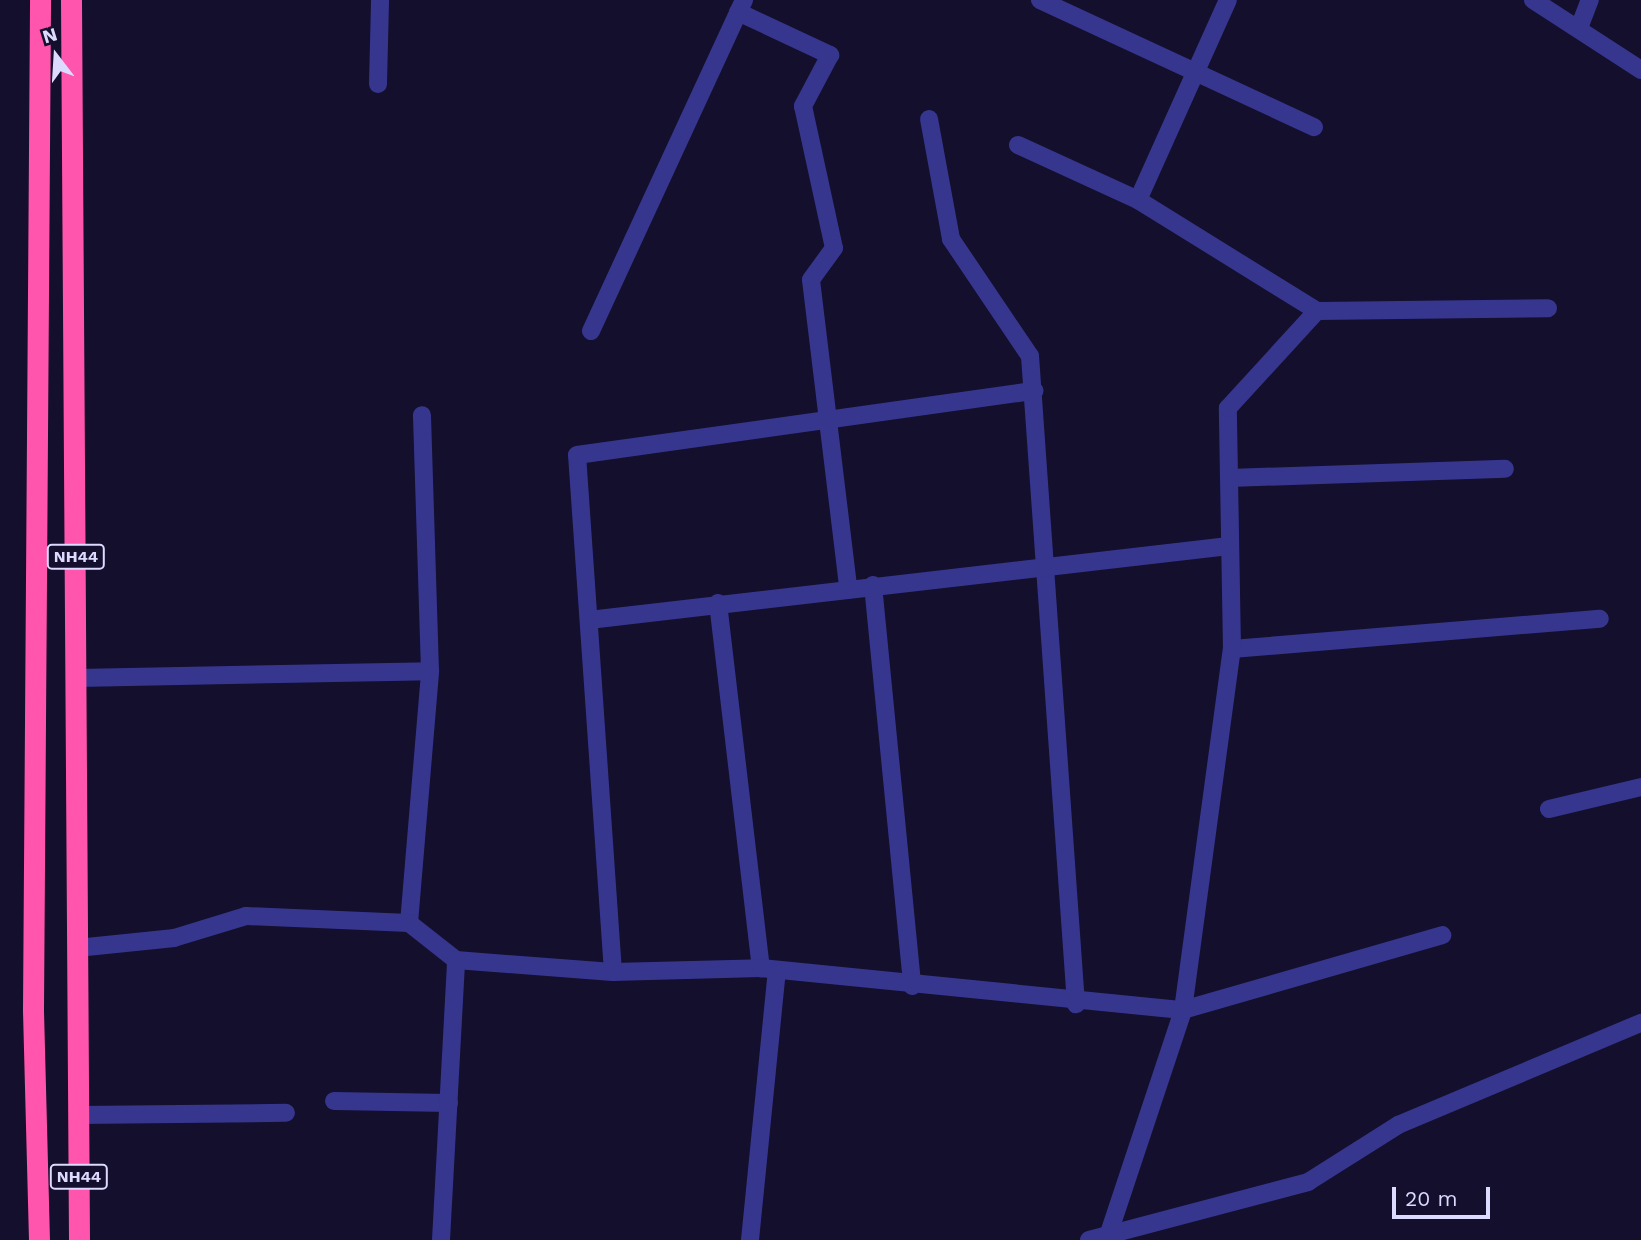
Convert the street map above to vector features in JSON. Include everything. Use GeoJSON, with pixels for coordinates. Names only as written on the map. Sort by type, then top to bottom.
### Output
{"type":"FeatureCollection","features":[{"type":"Feature","properties":{"kind":"highway","name":"NH44"},"geometry":{"type":"LineString","coordinates":[[39,1240],[33,995],[40,0]]}},
{"type":"Feature","properties":{"kind":"highway","name":"NH44"},"geometry":{"type":"LineString","coordinates":[[71,0],[79,1240]]}},
{"type":"Feature","properties":{"kind":"street"},"geometry":{"type":"LineString","coordinates":[[378,84],[380,0]]}},
{"type":"Feature","properties":{"kind":"street"},"geometry":{"type":"LineString","coordinates":[[1040,0],[1195,69],[1314,127]]}},
{"type":"Feature","properties":{"kind":"street"},"geometry":{"type":"LineString","coordinates":[[1138,200],[1228,0]]}},
{"type":"Feature","properties":{"kind":"street"},"geometry":{"type":"LineString","coordinates":[[1533,0],[1641,71]]}},
{"type":"Feature","properties":{"kind":"street"},"geometry":{"type":"LineString","coordinates":[[1579,28],[1590,0]]}},
{"type":"Feature","properties":{"kind":"street"},"geometry":{"type":"LineString","coordinates":[[591,331],[741,6],[830,55],[803,106],[834,248],[811,280],[848,586]]}},
{"type":"Feature","properties":{"kind":"street"},"geometry":{"type":"LineString","coordinates":[[929,119],[951,239],[1030,356],[1035,391],[1041,563],[1076,1004]]}},
{"type":"Feature","properties":{"kind":"street"},"geometry":{"type":"LineString","coordinates":[[1018,145],[1138,200],[1317,311],[1548,308]]}},
{"type":"Feature","properties":{"kind":"street"},"geometry":{"type":"LineString","coordinates":[[1110,1230],[1183,1010],[1232,649],[1227,408],[1317,311]]}},
{"type":"Feature","properties":{"kind":"street"},"geometry":{"type":"LineString","coordinates":[[613,972],[577,455],[826,418],[1035,391]]}},
{"type":"Feature","properties":{"kind":"street"},"geometry":{"type":"LineString","coordinates":[[408,923],[430,671],[422,415]]}},
{"type":"Feature","properties":{"kind":"street"},"geometry":{"type":"LineString","coordinates":[[1229,478],[1505,469]]}},
{"type":"Feature","properties":{"kind":"street"},"geometry":{"type":"LineString","coordinates":[[589,620],[1041,563],[1230,546]]}},
{"type":"Feature","properties":{"kind":"street"},"geometry":{"type":"LineString","coordinates":[[873,585],[912,986]]}},
{"type":"Feature","properties":{"kind":"street"},"geometry":{"type":"LineString","coordinates":[[718,603],[769,969],[750,1240]]}},
{"type":"Feature","properties":{"kind":"street"},"geometry":{"type":"LineString","coordinates":[[1232,649],[1601,619]]}},
{"type":"Feature","properties":{"kind":"street"},"geometry":{"type":"LineString","coordinates":[[77,678],[430,671]]}},
{"type":"Feature","properties":{"kind":"street"},"geometry":{"type":"LineString","coordinates":[[1549,809],[1641,787]]}},
{"type":"Feature","properties":{"kind":"street"},"geometry":{"type":"LineString","coordinates":[[77,948],[174,938],[246,916],[408,923],[456,960],[613,972],[769,969],[1076,1004],[1183,1010],[1442,935]]}},
{"type":"Feature","properties":{"kind":"street"},"geometry":{"type":"LineString","coordinates":[[441,1240],[456,960]]}},
{"type":"Feature","properties":{"kind":"street"},"geometry":{"type":"LineString","coordinates":[[1089,1240],[1110,1230],[1308,1182],[1398,1125],[1641,1023]]}},
{"type":"Feature","properties":{"kind":"street"},"geometry":{"type":"LineString","coordinates":[[334,1101],[449,1102]]}},
{"type":"Feature","properties":{"kind":"street"},"geometry":{"type":"LineString","coordinates":[[78,1115],[286,1113]]}}]}
